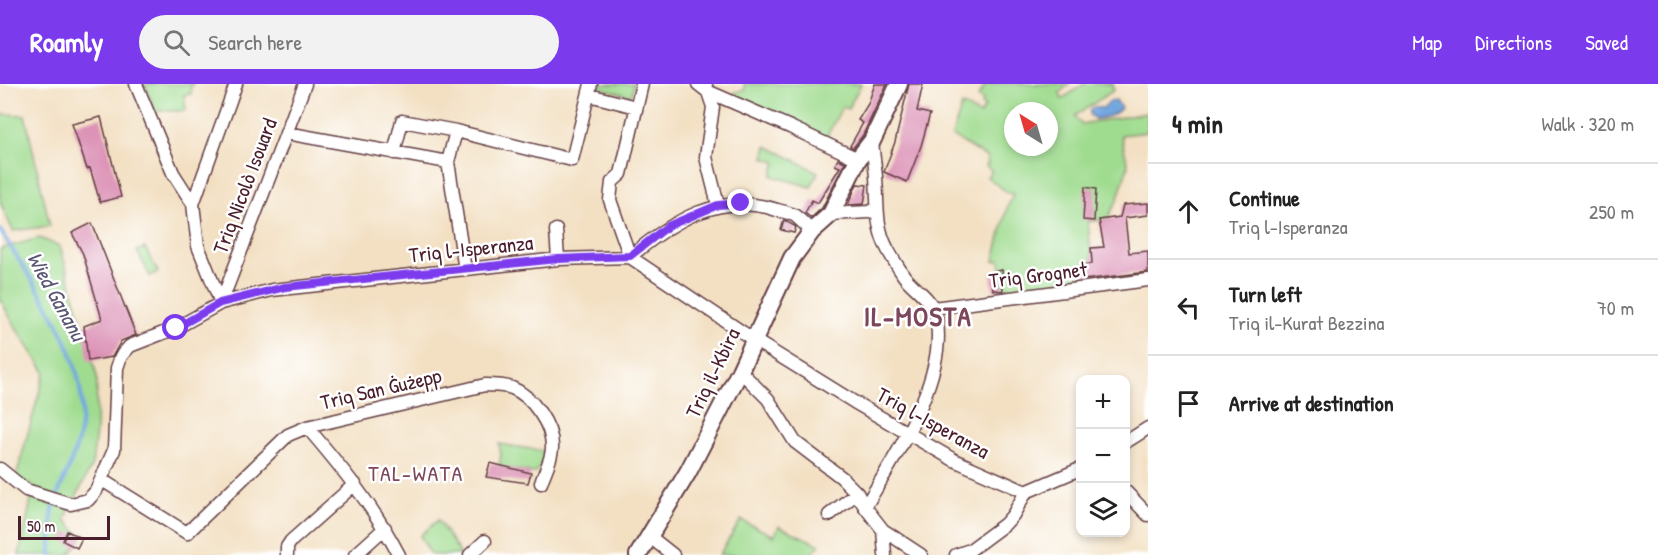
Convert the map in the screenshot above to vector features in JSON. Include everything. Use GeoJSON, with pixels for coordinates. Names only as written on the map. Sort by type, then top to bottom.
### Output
{"type":"FeatureCollection","features":[{"type":"Feature","properties":{"kind":"main road","name":"Triq il-Kbira"},"geometry":{"type":"LineString","coordinates":[[638,555],[688,472],[740,371],[792,258],[812,231],[831,214],[858,159],[872,141],[899,84]]}},
{"type":"Feature","properties":{"kind":"street"},"geometry":{"type":"LineString","coordinates":[[136,84],[173,173],[193,204],[198,246],[220,303]]}},
{"type":"Feature","properties":{"kind":"street"},"geometry":{"type":"LineString","coordinates":[[193,204],[236,84]]}},
{"type":"Feature","properties":{"kind":"street","name":"Triq Nicolò Isouard"},"geometry":{"type":"LineString","coordinates":[[220,303],[305,84]]}},
{"type":"Feature","properties":{"kind":"street"},"geometry":{"type":"LineString","coordinates":[[642,84],[621,174],[612,182],[610,200],[630,256],[668,226],[718,205],[741,203],[762,205],[794,215],[812,231]]}},
{"type":"Feature","properties":{"kind":"street"},"geometry":{"type":"LineString","coordinates":[[704,86],[858,159]]}},
{"type":"Feature","properties":{"kind":"street"},"geometry":{"type":"LineString","coordinates":[[704,86],[713,107],[706,157],[718,205]]}},
{"type":"Feature","properties":{"kind":"street"},"geometry":{"type":"LineString","coordinates":[[394,153],[402,121],[456,131],[572,160],[590,89],[636,107]]}},
{"type":"Feature","properties":{"kind":"street"},"geometry":{"type":"LineString","coordinates":[[456,131],[448,162],[465,270]]}},
{"type":"Feature","properties":{"kind":"street"},"geometry":{"type":"LineString","coordinates":[[286,133],[448,162]]}},
{"type":"Feature","properties":{"kind":"street"},"geometry":{"type":"LineString","coordinates":[[865,507],[908,434],[932,376],[937,332],[933,308],[904,277],[886,246],[876,209],[876,178],[872,141]]}},
{"type":"Feature","properties":{"kind":"street"},"geometry":{"type":"LineString","coordinates":[[831,214],[869,212],[876,209]]}},
{"type":"Feature","properties":{"kind":"street"},"geometry":{"type":"LineString","coordinates":[[556,230],[558,259]]}},
{"type":"Feature","properties":{"kind":"street","name":"Triq l-Isperanza"},"geometry":{"type":"LineString","coordinates":[[0,469],[26,490],[71,504],[88,500],[102,480],[114,450],[117,368],[121,356],[130,346],[176,328],[220,303],[285,287],[558,259],[630,256],[754,340],[908,434],[970,468],[1026,492]]}},
{"type":"Feature","properties":{"kind":"street","name":"Triq Grognet"},"geometry":{"type":"LineString","coordinates":[[933,308],[1148,280]]}},
{"type":"Feature","properties":{"kind":"street"},"geometry":{"type":"LineString","coordinates":[[740,371],[768,399],[795,442],[842,477],[857,493],[883,530],[921,555]]}},
{"type":"Feature","properties":{"kind":"street","name":"Triq San Ġużepp"},"geometry":{"type":"LineString","coordinates":[[102,480],[187,533],[288,435],[307,427],[485,385],[501,385],[515,389],[530,401],[549,432],[552,449],[541,483]]}},
{"type":"Feature","properties":{"kind":"street"},"geometry":{"type":"LineString","coordinates":[[307,427],[355,484],[385,528],[399,555]]}},
{"type":"Feature","properties":{"kind":"street"},"geometry":{"type":"LineString","coordinates":[[1130,439],[1148,428]]}},
{"type":"Feature","properties":{"kind":"street"},"geometry":{"type":"LineString","coordinates":[[956,555],[970,550],[1005,524],[1026,492],[1076,471]]}},
{"type":"Feature","properties":{"kind":"street"},"geometry":{"type":"LineString","coordinates":[[287,555],[287,547],[291,541],[355,484]]}},
{"type":"Feature","properties":{"kind":"street"},"geometry":{"type":"LineString","coordinates":[[829,515],[857,493]]}},
{"type":"Feature","properties":{"kind":"street"},"geometry":{"type":"LineString","coordinates":[[1130,497],[1148,514]]}},
{"type":"Feature","properties":{"kind":"street"},"geometry":{"type":"LineString","coordinates":[[356,555],[385,528]]}},
{"type":"Feature","properties":{"kind":"street"},"geometry":{"type":"LineString","coordinates":[[883,530],[885,555]]}},
{"type":"Feature","properties":{"kind":"street"},"geometry":{"type":"LineString","coordinates":[[650,536],[673,555]]}},
{"type":"Feature","properties":{"kind":"street"},"geometry":{"type":"LineString","coordinates":[[470,555],[484,540]]}},
{"type":"Feature","properties":{"kind":"green space"},"geometry":{"type":"Polygon","coordinates":[[[145,84],[194,84],[191,85],[191,94],[184,95],[186,111],[155,111],[145,84]]]}},
{"type":"Feature","properties":{"kind":"green space"},"geometry":{"type":"Polygon","coordinates":[[[598,84],[634,84],[631,96],[597,87],[598,84]]]}},
{"type":"Feature","properties":{"kind":"green space"},"geometry":{"type":"Polygon","coordinates":[[[744,84],[861,84],[848,109],[842,107],[826,138],[780,114],[736,97],[735,92],[745,90],[744,84]]]}},
{"type":"Feature","properties":{"kind":"green space"},"geometry":{"type":"Polygon","coordinates":[[[986,84],[1069,84],[1060,93],[1062,99],[1084,84],[1113,84],[1114,90],[1075,116],[1081,124],[1148,113],[1148,132],[1121,135],[1128,166],[1117,201],[1107,219],[1088,222],[1092,264],[1082,265],[1084,283],[1004,293],[1000,260],[994,261],[1007,208],[1013,194],[1008,193],[987,177],[992,171],[986,166],[988,158],[952,136],[962,105],[980,115],[985,107],[982,105],[983,100],[978,97],[986,84]]]}},
{"type":"Feature","properties":{"kind":"green space"},"geometry":{"type":"Polygon","coordinates":[[[0,114],[25,115],[50,226],[13,231],[0,202],[0,114]]]}},
{"type":"Feature","properties":{"kind":"green space"},"geometry":{"type":"Polygon","coordinates":[[[767,146],[818,172],[811,187],[772,176],[776,162],[764,158],[767,146]]]}},
{"type":"Feature","properties":{"kind":"green space"},"geometry":{"type":"Polygon","coordinates":[[[39,238],[60,246],[97,376],[96,432],[92,465],[65,519],[82,538],[69,555],[19,555],[34,487],[16,477],[45,372],[13,323],[0,298],[0,249],[39,238]]]}},
{"type":"Feature","properties":{"kind":"green space"},"geometry":{"type":"Polygon","coordinates":[[[145,248],[158,272],[150,276],[137,251],[145,248]]]}},
{"type":"Feature","properties":{"kind":"green space"},"geometry":{"type":"Polygon","coordinates":[[[499,444],[543,451],[543,462],[535,473],[499,467],[501,455],[499,444]]]}},
{"type":"Feature","properties":{"kind":"green space"},"geometry":{"type":"Polygon","coordinates":[[[438,520],[460,553],[458,555],[431,555],[420,536],[438,520]]]}},
{"type":"Feature","properties":{"kind":"green space"},"geometry":{"type":"Polygon","coordinates":[[[741,520],[774,536],[779,526],[820,545],[810,555],[719,555],[741,520]]]}},
{"type":"Feature","properties":{"kind":"water"},"geometry":{"type":"Polygon","coordinates":[[[1116,100],[1121,108],[1116,113],[1095,119],[1090,115],[1090,110],[1094,107],[1103,108],[1110,101],[1116,100]]]}},
{"type":"Feature","properties":{"kind":"building"},"geometry":{"type":"Polygon","coordinates":[[[875,84],[887,84],[863,135],[853,148],[850,146],[863,123],[858,120],[868,104],[875,84]]]}},
{"type":"Feature","properties":{"kind":"building"},"geometry":{"type":"Polygon","coordinates":[[[909,84],[923,84],[917,111],[930,114],[907,182],[884,172],[895,142],[909,84]]]}},
{"type":"Feature","properties":{"kind":"building"},"geometry":{"type":"Polygon","coordinates":[[[101,117],[121,197],[100,202],[90,168],[87,169],[72,124],[101,117]]]}},
{"type":"Feature","properties":{"kind":"building"},"geometry":{"type":"Polygon","coordinates":[[[838,159],[845,162],[822,208],[811,218],[805,213],[812,200],[818,203],[840,167],[835,165],[838,159]]]}},
{"type":"Feature","properties":{"kind":"building"},"geometry":{"type":"Polygon","coordinates":[[[857,184],[867,185],[864,204],[848,205],[857,184]]]}},
{"type":"Feature","properties":{"kind":"building"},"geometry":{"type":"Polygon","coordinates":[[[1085,187],[1096,189],[1094,221],[1083,220],[1085,187]]]}},
{"type":"Feature","properties":{"kind":"building"},"geometry":{"type":"Polygon","coordinates":[[[1148,203],[1148,215],[1125,218],[1129,253],[1148,251],[1148,272],[1083,280],[1082,265],[1092,264],[1091,248],[1104,247],[1099,220],[1120,217],[1123,205],[1148,203]]]}},
{"type":"Feature","properties":{"kind":"building"},"geometry":{"type":"Polygon","coordinates":[[[784,220],[796,227],[794,233],[781,230],[784,220]]]}},
{"type":"Feature","properties":{"kind":"building"},"geometry":{"type":"Polygon","coordinates":[[[92,223],[136,335],[121,341],[112,357],[88,361],[84,326],[102,319],[83,254],[72,233],[92,223]]]}},
{"type":"Feature","properties":{"kind":"building"},"geometry":{"type":"Polygon","coordinates":[[[1002,270],[1003,291],[993,290],[991,272],[1002,270]]]}},
{"type":"Feature","properties":{"kind":"building"},"geometry":{"type":"Polygon","coordinates":[[[490,463],[531,473],[528,483],[486,477],[490,463]]]}},
{"type":"Feature","properties":{"kind":"building"},"geometry":{"type":"Polygon","coordinates":[[[67,531],[82,538],[77,548],[63,541],[67,531]]]}},
{"type":"Feature","properties":{"kind":"waterway","name":"Wied Gananu"},"geometry":{"type":"LineString","coordinates":[[0,230],[45,300],[70,351],[78,377],[82,404],[80,431],[54,505],[51,523],[51,555]]}},
{"type":"Feature","properties":{"kind":"district","name":"IL-MOSTA"},"geometry":{"type":"Point","coordinates":[918,317]}},
{"type":"Feature","properties":{"kind":"district","name":"TAL-WATA"},"geometry":{"type":"Point","coordinates":[416,473]}},
{"type":"Feature","properties":{"kind":"route"},"geometry":{"type":"LineString","coordinates":[[176,328],[220,303],[285,287],[558,259],[630,256],[668,226],[718,205],[741,203]]}}]}
